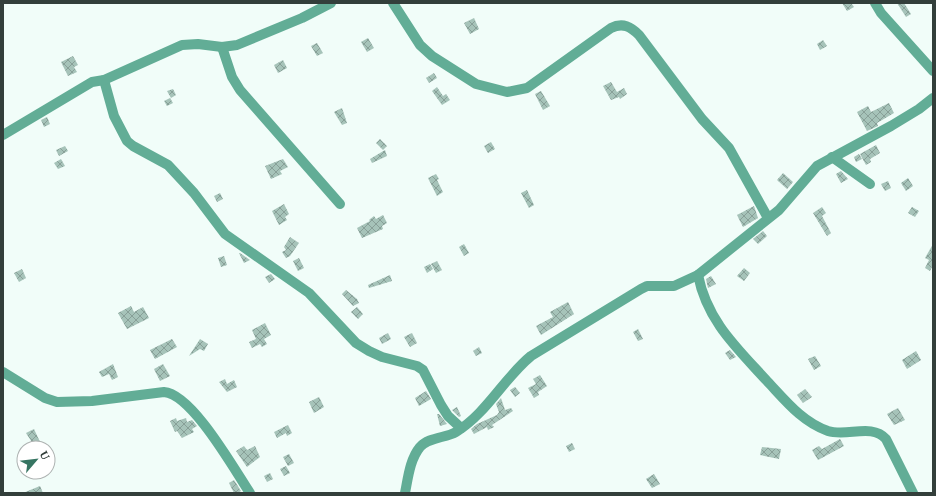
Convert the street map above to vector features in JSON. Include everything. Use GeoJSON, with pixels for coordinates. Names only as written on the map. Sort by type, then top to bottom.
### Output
{"type":"FeatureCollection","features":[{"type":"Feature","properties":{"kind":"street"},"geometry":{"type":"LineString","coordinates":[[3,135],[92,82],[104,80],[182,45],[198,44],[230,47],[247,42],[331,3]]}},
{"type":"Feature","properties":{"kind":"street"},"geometry":{"type":"LineString","coordinates":[[392,3],[420,45],[432,56],[476,84],[502,92],[518,91],[527,88],[592,41],[617,25],[623,24],[632,28],[640,35],[702,119],[729,148],[768,218]]}},
{"type":"Feature","properties":{"kind":"street"},"geometry":{"type":"LineString","coordinates":[[875,3],[881,13],[933,71]]}},
{"type":"Feature","properties":{"kind":"street"},"geometry":{"type":"LineString","coordinates":[[222,47],[232,77],[240,90],[340,204]]}},
{"type":"Feature","properties":{"kind":"street"},"geometry":{"type":"LineString","coordinates":[[104,80],[114,116],[127,141],[168,165],[194,193],[225,234],[309,293],[356,343],[382,357],[417,366],[423,370],[448,416],[461,428]]}},
{"type":"Feature","properties":{"kind":"street"},"geometry":{"type":"LineString","coordinates":[[405,493],[413,459],[421,446],[426,442],[452,434],[461,428],[484,408],[521,365],[537,352],[647,286],[674,286],[698,275],[783,206],[817,166],[891,126],[919,109],[933,98]]}},
{"type":"Feature","properties":{"kind":"street"},"geometry":{"type":"LineString","coordinates":[[832,157],[870,184]]}},
{"type":"Feature","properties":{"kind":"street"},"geometry":{"type":"LineString","coordinates":[[698,275],[704,296],[722,330],[738,350],[791,406],[809,422],[829,431],[866,431],[882,434],[886,439],[912,493]]}},
{"type":"Feature","properties":{"kind":"street"},"geometry":{"type":"LineString","coordinates":[[3,372],[45,398],[57,402],[92,401],[160,393],[176,395],[186,402],[200,419],[250,493]]}},
{"type":"Feature","properties":{"kind":"building"},"geometry":{"type":"Polygon","coordinates":[[[842,3],[851,3],[854,7],[847,11],[842,3]]]}},
{"type":"Feature","properties":{"kind":"building"},"geometry":{"type":"Polygon","coordinates":[[[897,3],[904,3],[911,14],[906,17],[897,3]]]}},
{"type":"Feature","properties":{"kind":"building"},"geometry":{"type":"Polygon","coordinates":[[[474,18],[479,29],[470,34],[464,23],[474,18]]]}},
{"type":"Feature","properties":{"kind":"building"},"geometry":{"type":"Polygon","coordinates":[[[368,38],[374,48],[367,52],[361,42],[368,38]]]}},
{"type":"Feature","properties":{"kind":"building"},"geometry":{"type":"Polygon","coordinates":[[[823,40],[827,46],[820,50],[817,44],[823,40]]]}},
{"type":"Feature","properties":{"kind":"building"},"geometry":{"type":"Polygon","coordinates":[[[317,43],[323,53],[317,56],[311,46],[317,43]]]}},
{"type":"Feature","properties":{"kind":"building"},"geometry":{"type":"Polygon","coordinates":[[[73,56],[78,65],[74,67],[77,72],[68,76],[61,62],[73,56]]]}},
{"type":"Feature","properties":{"kind":"building"},"geometry":{"type":"Polygon","coordinates":[[[283,60],[287,68],[278,73],[274,65],[283,60]]]}},
{"type":"Feature","properties":{"kind":"building"},"geometry":{"type":"Polygon","coordinates":[[[434,73],[437,78],[429,83],[426,78],[434,73]]]}},
{"type":"Feature","properties":{"kind":"building"},"geometry":{"type":"Polygon","coordinates":[[[611,82],[617,92],[624,88],[627,94],[620,99],[619,97],[611,100],[603,86],[611,82]]]}},
{"type":"Feature","properties":{"kind":"building"},"geometry":{"type":"Polygon","coordinates":[[[437,87],[443,96],[446,94],[450,100],[442,105],[432,91],[437,87]]]}},
{"type":"Feature","properties":{"kind":"building"},"geometry":{"type":"Polygon","coordinates":[[[173,89],[176,95],[171,98],[167,91],[173,89]]]}},
{"type":"Feature","properties":{"kind":"building"},"geometry":{"type":"Polygon","coordinates":[[[541,91],[550,106],[543,110],[535,94],[541,91]]]}},
{"type":"Feature","properties":{"kind":"building"},"geometry":{"type":"Polygon","coordinates":[[[170,98],[173,103],[167,106],[164,101],[170,98]]]}},
{"type":"Feature","properties":{"kind":"building"},"geometry":{"type":"Polygon","coordinates":[[[889,103],[894,113],[877,123],[878,126],[867,131],[857,112],[868,106],[871,112],[889,103]]]}},
{"type":"Feature","properties":{"kind":"building"},"geometry":{"type":"Polygon","coordinates":[[[342,108],[347,123],[342,125],[334,112],[342,108]]]}},
{"type":"Feature","properties":{"kind":"building"},"geometry":{"type":"Polygon","coordinates":[[[47,117],[50,124],[44,127],[41,120],[47,117]]]}},
{"type":"Feature","properties":{"kind":"building"},"geometry":{"type":"Polygon","coordinates":[[[380,139],[387,146],[383,150],[376,143],[380,139]]]}},
{"type":"Feature","properties":{"kind":"building"},"geometry":{"type":"Polygon","coordinates":[[[491,142],[495,149],[488,153],[484,146],[491,142]]]}},
{"type":"Feature","properties":{"kind":"building"},"geometry":{"type":"Polygon","coordinates":[[[876,145],[880,153],[870,159],[871,162],[866,165],[860,154],[876,145]]]}},
{"type":"Feature","properties":{"kind":"building"},"geometry":{"type":"Polygon","coordinates":[[[65,146],[68,151],[59,156],[56,150],[65,146]]]}},
{"type":"Feature","properties":{"kind":"building"},"geometry":{"type":"Polygon","coordinates":[[[385,150],[387,156],[372,163],[370,159],[385,150]]]}},
{"type":"Feature","properties":{"kind":"building"},"geometry":{"type":"Polygon","coordinates":[[[859,154],[862,159],[856,162],[854,157],[859,154]]]}},
{"type":"Feature","properties":{"kind":"building"},"geometry":{"type":"Polygon","coordinates":[[[61,159],[65,166],[58,169],[54,163],[61,159]]]}},
{"type":"Feature","properties":{"kind":"building"},"geometry":{"type":"Polygon","coordinates":[[[283,159],[288,167],[280,171],[282,174],[271,179],[265,166],[283,159]]]}},
{"type":"Feature","properties":{"kind":"building"},"geometry":{"type":"Polygon","coordinates":[[[841,171],[848,179],[841,183],[836,174],[841,171]]]}},
{"type":"Feature","properties":{"kind":"building"},"geometry":{"type":"Polygon","coordinates":[[[783,173],[793,182],[787,189],[777,180],[783,173]]]}},
{"type":"Feature","properties":{"kind":"building"},"geometry":{"type":"Polygon","coordinates":[[[436,174],[439,179],[437,180],[443,192],[437,196],[428,178],[436,174]]]}},
{"type":"Feature","properties":{"kind":"building"},"geometry":{"type":"Polygon","coordinates":[[[908,178],[913,186],[906,191],[901,183],[908,178]]]}},
{"type":"Feature","properties":{"kind":"building"},"geometry":{"type":"Polygon","coordinates":[[[888,181],[891,188],[885,191],[881,184],[888,181]]]}},
{"type":"Feature","properties":{"kind":"building"},"geometry":{"type":"Polygon","coordinates":[[[527,190],[534,205],[529,208],[521,193],[527,190]]]}},
{"type":"Feature","properties":{"kind":"building"},"geometry":{"type":"Polygon","coordinates":[[[220,193],[223,199],[217,202],[214,196],[220,193]]]}},
{"type":"Feature","properties":{"kind":"building"},"geometry":{"type":"Polygon","coordinates":[[[284,204],[289,214],[285,217],[287,220],[279,225],[272,211],[284,204]]]}},
{"type":"Feature","properties":{"kind":"building"},"geometry":{"type":"Polygon","coordinates":[[[754,206],[758,218],[743,227],[737,215],[754,206]]]}},
{"type":"Feature","properties":{"kind":"building"},"geometry":{"type":"Polygon","coordinates":[[[822,207],[826,213],[822,216],[831,233],[827,236],[813,213],[822,207]]]}},
{"type":"Feature","properties":{"kind":"building"},"geometry":{"type":"Polygon","coordinates":[[[912,207],[919,211],[915,217],[908,213],[912,207]]]}},
{"type":"Feature","properties":{"kind":"building"},"geometry":{"type":"Polygon","coordinates":[[[383,215],[387,223],[382,226],[383,229],[362,238],[357,228],[370,221],[369,220],[374,216],[376,219],[383,215]]]}},
{"type":"Feature","properties":{"kind":"building"},"geometry":{"type":"Polygon","coordinates":[[[763,231],[767,236],[758,244],[753,239],[763,231]]]}},
{"type":"Feature","properties":{"kind":"building"},"geometry":{"type":"Polygon","coordinates":[[[290,237],[299,243],[290,256],[286,258],[282,252],[286,250],[284,247],[290,237]]]}},
{"type":"Feature","properties":{"kind":"building"},"geometry":{"type":"Polygon","coordinates":[[[464,244],[469,253],[464,256],[459,247],[464,244]]]}},
{"type":"Feature","properties":{"kind":"building"},"geometry":{"type":"Polygon","coordinates":[[[933,244],[933,265],[930,271],[925,268],[929,260],[925,258],[933,244]]]}},
{"type":"Feature","properties":{"kind":"building"},"geometry":{"type":"Polygon","coordinates":[[[240,253],[250,260],[244,263],[240,253]]]}},
{"type":"Feature","properties":{"kind":"building"},"geometry":{"type":"Polygon","coordinates":[[[224,256],[227,265],[221,267],[218,258],[224,256]]]}},
{"type":"Feature","properties":{"kind":"building"},"geometry":{"type":"Polygon","coordinates":[[[299,258],[304,268],[298,271],[293,261],[299,258]]]}},
{"type":"Feature","properties":{"kind":"building"},"geometry":{"type":"Polygon","coordinates":[[[437,261],[442,270],[436,273],[431,264],[437,261]]]}},
{"type":"Feature","properties":{"kind":"building"},"geometry":{"type":"Polygon","coordinates":[[[430,264],[433,269],[427,273],[424,267],[430,264]]]}},
{"type":"Feature","properties":{"kind":"building"},"geometry":{"type":"Polygon","coordinates":[[[744,268],[750,273],[744,281],[737,276],[744,268]]]}},
{"type":"Feature","properties":{"kind":"building"},"geometry":{"type":"Polygon","coordinates":[[[22,269],[26,278],[19,282],[14,273],[22,269]]]}},
{"type":"Feature","properties":{"kind":"building"},"geometry":{"type":"Polygon","coordinates":[[[271,274],[275,279],[269,283],[265,277],[271,274]]]}},
{"type":"Feature","properties":{"kind":"building"},"geometry":{"type":"Polygon","coordinates":[[[390,275],[392,281],[369,288],[368,285],[390,275]]]}},
{"type":"Feature","properties":{"kind":"building"},"geometry":{"type":"Polygon","coordinates":[[[711,276],[716,284],[708,288],[706,279],[711,276]]]}},
{"type":"Feature","properties":{"kind":"building"},"geometry":{"type":"Polygon","coordinates":[[[346,290],[357,299],[359,303],[353,306],[342,294],[346,290]]]}},
{"type":"Feature","properties":{"kind":"building"},"geometry":{"type":"Polygon","coordinates":[[[568,302],[574,314],[541,335],[536,326],[553,317],[550,312],[568,302]]]}},
{"type":"Feature","properties":{"kind":"building"},"geometry":{"type":"Polygon","coordinates":[[[131,306],[134,312],[143,307],[149,318],[127,329],[118,313],[131,306]]]}},
{"type":"Feature","properties":{"kind":"building"},"geometry":{"type":"Polygon","coordinates":[[[357,307],[363,314],[358,319],[351,312],[357,307]]]}},
{"type":"Feature","properties":{"kind":"building"},"geometry":{"type":"Polygon","coordinates":[[[265,323],[271,335],[264,339],[267,344],[262,347],[260,344],[252,348],[249,342],[256,339],[252,330],[265,323]]]}},
{"type":"Feature","properties":{"kind":"building"},"geometry":{"type":"Polygon","coordinates":[[[638,329],[643,339],[638,341],[633,332],[638,329]]]}},
{"type":"Feature","properties":{"kind":"building"},"geometry":{"type":"Polygon","coordinates":[[[388,333],[391,339],[382,344],[379,338],[388,333]]]}},
{"type":"Feature","properties":{"kind":"building"},"geometry":{"type":"Polygon","coordinates":[[[412,333],[417,343],[410,347],[404,337],[412,333]]]}},
{"type":"Feature","properties":{"kind":"building"},"geometry":{"type":"Polygon","coordinates":[[[172,339],[177,347],[155,359],[150,350],[172,339]]]}},
{"type":"Feature","properties":{"kind":"building"},"geometry":{"type":"Polygon","coordinates":[[[200,339],[208,344],[204,351],[200,349],[189,356],[200,339]]]}},
{"type":"Feature","properties":{"kind":"building"},"geometry":{"type":"Polygon","coordinates":[[[479,347],[482,353],[476,356],[473,351],[479,347]]]}},
{"type":"Feature","properties":{"kind":"building"},"geometry":{"type":"Polygon","coordinates":[[[730,350],[736,357],[730,360],[725,353],[730,350]]]}},
{"type":"Feature","properties":{"kind":"building"},"geometry":{"type":"Polygon","coordinates":[[[916,351],[921,360],[907,369],[902,360],[916,351]]]}},
{"type":"Feature","properties":{"kind":"building"},"geometry":{"type":"Polygon","coordinates":[[[815,356],[821,366],[814,370],[808,359],[815,356]]]}},
{"type":"Feature","properties":{"kind":"building"},"geometry":{"type":"Polygon","coordinates":[[[113,364],[118,377],[112,380],[109,374],[102,377],[99,372],[113,364]]]}},
{"type":"Feature","properties":{"kind":"building"},"geometry":{"type":"Polygon","coordinates":[[[163,364],[170,376],[160,381],[154,369],[163,364]]]}},
{"type":"Feature","properties":{"kind":"building"},"geometry":{"type":"Polygon","coordinates":[[[540,375],[547,386],[538,392],[539,395],[534,398],[528,388],[536,384],[533,379],[540,375]]]}},
{"type":"Feature","properties":{"kind":"building"},"geometry":{"type":"Polygon","coordinates":[[[225,379],[227,384],[234,380],[237,387],[227,392],[219,382],[225,379]]]}},
{"type":"Feature","properties":{"kind":"building"},"geometry":{"type":"Polygon","coordinates":[[[515,387],[520,393],[515,397],[510,390],[515,387]]]}},
{"type":"Feature","properties":{"kind":"building"},"geometry":{"type":"Polygon","coordinates":[[[805,389],[812,397],[803,403],[797,395],[805,389]]]}},
{"type":"Feature","properties":{"kind":"building"},"geometry":{"type":"Polygon","coordinates":[[[426,391],[431,399],[419,406],[415,398],[426,391]]]}},
{"type":"Feature","properties":{"kind":"building"},"geometry":{"type":"Polygon","coordinates":[[[319,397],[324,407],[314,413],[309,402],[319,397]]]}},
{"type":"Feature","properties":{"kind":"building"},"geometry":{"type":"Polygon","coordinates":[[[501,398],[505,410],[511,408],[513,411],[492,425],[494,427],[488,430],[487,427],[474,434],[471,429],[477,424],[497,415],[499,412],[496,404],[501,398]]]}},
{"type":"Feature","properties":{"kind":"building"},"geometry":{"type":"Polygon","coordinates":[[[457,407],[461,416],[459,417],[452,410],[457,407]]]}},
{"type":"Feature","properties":{"kind":"building"},"geometry":{"type":"Polygon","coordinates":[[[898,408],[905,420],[894,425],[887,414],[898,408]]]}},
{"type":"Feature","properties":{"kind":"building"},"geometry":{"type":"Polygon","coordinates":[[[437,414],[439,414],[447,424],[440,426],[437,414]]]}},
{"type":"Feature","properties":{"kind":"building"},"geometry":{"type":"Polygon","coordinates":[[[176,418],[177,421],[186,418],[187,422],[192,420],[197,426],[192,429],[194,432],[182,438],[177,431],[175,432],[170,421],[176,418]]]}},
{"type":"Feature","properties":{"kind":"building"},"geometry":{"type":"Polygon","coordinates":[[[288,425],[292,433],[287,436],[286,433],[277,438],[274,432],[288,425]]]}},
{"type":"Feature","properties":{"kind":"building"},"geometry":{"type":"Polygon","coordinates":[[[34,429],[39,440],[30,440],[26,433],[34,429]]]}},
{"type":"Feature","properties":{"kind":"building"},"geometry":{"type":"Polygon","coordinates":[[[840,439],[844,446],[818,460],[812,450],[819,446],[822,449],[840,439]]]}},
{"type":"Feature","properties":{"kind":"building"},"geometry":{"type":"Polygon","coordinates":[[[572,443],[575,449],[569,452],[566,446],[572,443]]]}},
{"type":"Feature","properties":{"kind":"building"},"geometry":{"type":"Polygon","coordinates":[[[244,446],[247,450],[255,446],[260,457],[247,467],[236,451],[244,446]]]}},
{"type":"Feature","properties":{"kind":"building"},"geometry":{"type":"Polygon","coordinates":[[[762,447],[781,449],[779,459],[760,455],[762,447]]]}},
{"type":"Feature","properties":{"kind":"building"},"geometry":{"type":"Polygon","coordinates":[[[289,454],[294,463],[288,466],[283,457],[289,454]]]}},
{"type":"Feature","properties":{"kind":"building"},"geometry":{"type":"Polygon","coordinates":[[[286,466],[290,473],[284,476],[280,469],[286,466]]]}},
{"type":"Feature","properties":{"kind":"building"},"geometry":{"type":"Polygon","coordinates":[[[270,473],[273,479],[267,482],[264,476],[270,473]]]}},
{"type":"Feature","properties":{"kind":"building"},"geometry":{"type":"Polygon","coordinates":[[[654,474],[660,484],[652,488],[646,479],[654,474]]]}},
{"type":"Feature","properties":{"kind":"building"},"geometry":{"type":"Polygon","coordinates":[[[234,480],[241,491],[238,493],[234,493],[229,483],[234,480]]]}},
{"type":"Feature","properties":{"kind":"building"},"geometry":{"type":"Polygon","coordinates":[[[40,486],[43,493],[23,493],[40,486]]]}}]}
